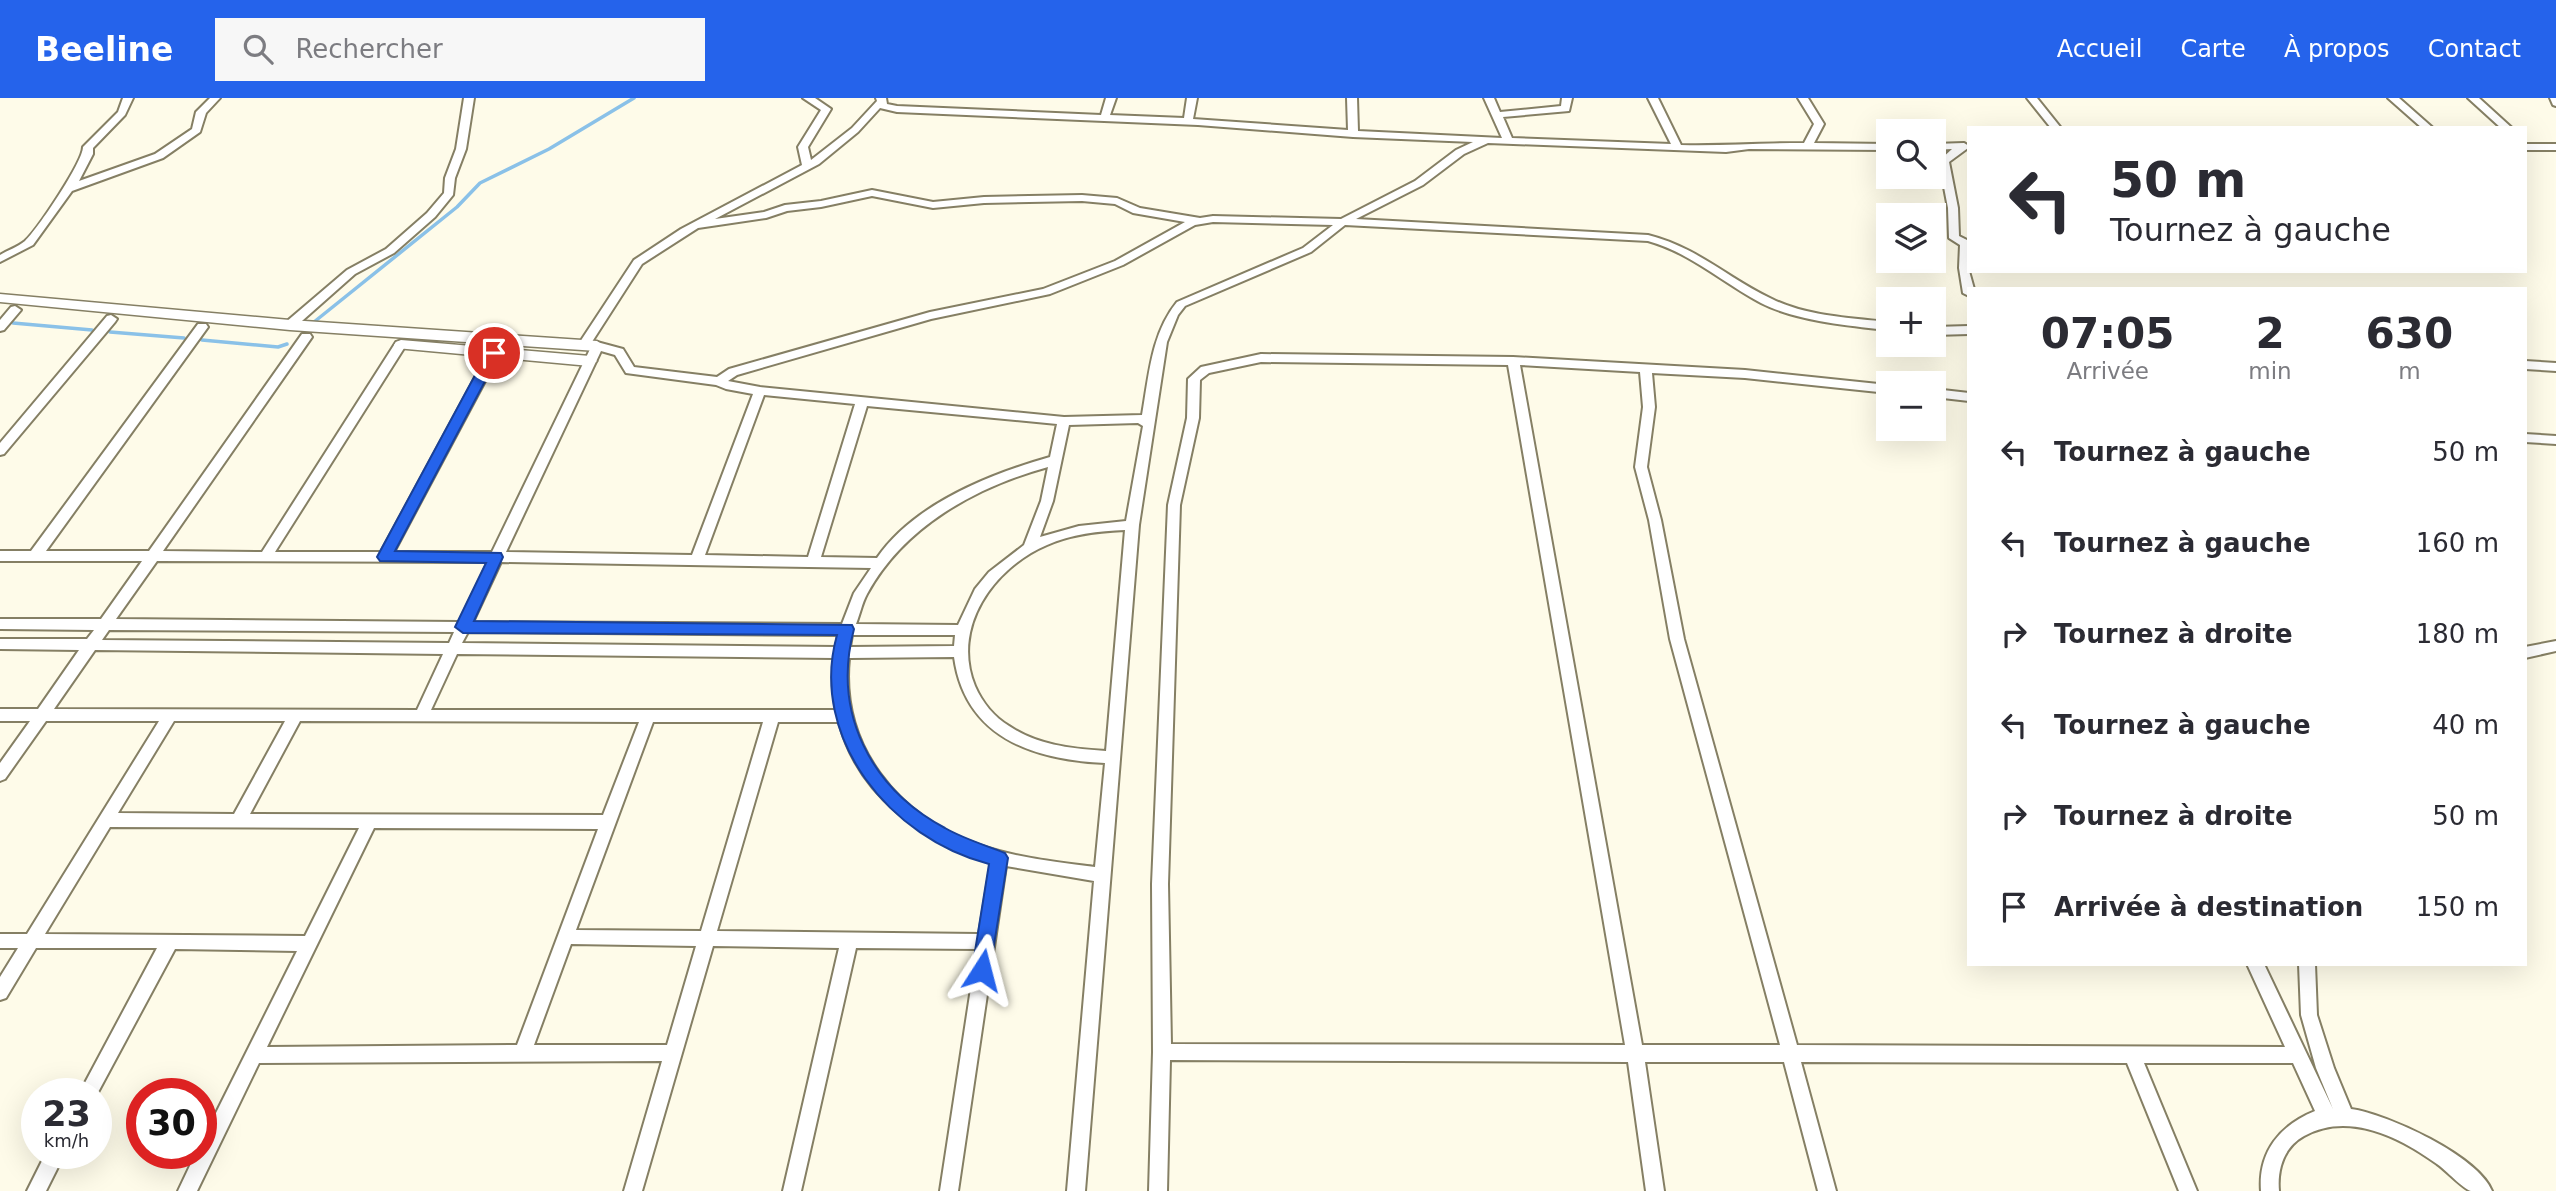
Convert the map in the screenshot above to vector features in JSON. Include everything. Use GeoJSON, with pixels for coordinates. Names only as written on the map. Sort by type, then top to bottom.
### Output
{"type":"FeatureCollection","features":[{"type":"Feature","properties":{"kind":"street"},"geometry":{"type":"LineString","coordinates":[[0,259],[29,243],[70,188],[84,165],[88,147],[122,113],[128,98]]}},
{"type":"Feature","properties":{"kind":"street"},"geometry":{"type":"LineString","coordinates":[[70,188],[159,156],[197,130],[201,112],[215,98]]}},
{"type":"Feature","properties":{"kind":"street"},"geometry":{"type":"LineString","coordinates":[[289,326],[351,272],[390,251],[431,215],[449,193],[450,178],[461,149],[469,98]]}},
{"type":"Feature","properties":{"kind":"street"},"geometry":{"type":"LineString","coordinates":[[807,167],[803,147],[826,109],[808,98]]}},
{"type":"Feature","properties":{"kind":"street"},"geometry":{"type":"LineString","coordinates":[[1105,117],[1111,98]]}},
{"type":"Feature","properties":{"kind":"street"},"geometry":{"type":"LineString","coordinates":[[1188,121],[1192,98]]}},
{"type":"Feature","properties":{"kind":"street"},"geometry":{"type":"LineString","coordinates":[[1352,98],[1353,134]]}},
{"type":"Feature","properties":{"kind":"street"},"geometry":{"type":"LineString","coordinates":[[1489,98],[1508,140]]}},
{"type":"Feature","properties":{"kind":"street"},"geometry":{"type":"LineString","coordinates":[[1497,115],[1566,109],[1567,98]]}},
{"type":"Feature","properties":{"kind":"street"},"geometry":{"type":"LineString","coordinates":[[1653,98],[1677,147]]}},
{"type":"Feature","properties":{"kind":"street"},"geometry":{"type":"LineString","coordinates":[[1803,98],[1819,124],[1807,146]]}},
{"type":"Feature","properties":{"kind":"street"},"geometry":{"type":"LineString","coordinates":[[2032,98],[2054,126]]}},
{"type":"Feature","properties":{"kind":"street"},"geometry":{"type":"LineString","coordinates":[[2393,98],[2426,126]]}},
{"type":"Feature","properties":{"kind":"street"},"geometry":{"type":"LineString","coordinates":[[2473,98],[2505,126]]}},
{"type":"Feature","properties":{"kind":"street"},"geometry":{"type":"LineString","coordinates":[[2555,98],[2556,103]]}},
{"type":"Feature","properties":{"kind":"street"},"geometry":{"type":"LineString","coordinates":[[421,716],[590,361],[590,346],[638,262],[698,225],[807,167],[855,130],[881,100],[887,107],[956,113],[1188,121],[1353,134],[1677,147],[1876,147]]}},
{"type":"Feature","properties":{"kind":"street"},"geometry":{"type":"LineString","coordinates":[[1076,1191],[1132,525],[1149,425],[1147,422],[1156,382],[1158,355],[1172,313],[1181,304],[1307,250],[1343,222],[1419,183],[1460,152],[1489,139]]}},
{"type":"Feature","properties":{"kind":"street"},"geometry":{"type":"LineString","coordinates":[[1946,147],[1966,146]]}},
{"type":"Feature","properties":{"kind":"street"},"geometry":{"type":"LineString","coordinates":[[1966,146],[1944,161],[1953,208],[1954,238],[1966,244],[1964,268],[1968,287]]}},
{"type":"Feature","properties":{"kind":"street"},"geometry":{"type":"LineString","coordinates":[[2527,146],[2556,147]]}},
{"type":"Feature","properties":{"kind":"street"},"geometry":{"type":"LineString","coordinates":[[698,225],[766,215],[785,208],[821,204],[872,193],[933,205],[984,200],[1105,200],[1117,201],[1137,211],[1159,216],[1201,220],[1343,222],[1648,238],[1674,244],[1780,308],[1876,324]]}},
{"type":"Feature","properties":{"kind":"street"},"geometry":{"type":"LineString","coordinates":[[719,381],[733,372],[930,316],[1046,292],[1119,263],[1181,227],[1201,220]]}},
{"type":"Feature","properties":{"kind":"street"},"geometry":{"type":"LineString","coordinates":[[0,298],[289,326],[590,346],[619,352],[630,370],[719,381],[726,385],[760,391],[1064,421],[1147,422]]}},
{"type":"Feature","properties":{"kind":"street"},"geometry":{"type":"LineString","coordinates":[[0,327],[8,309],[590,361]]}},
{"type":"Feature","properties":{"kind":"street"},"geometry":{"type":"LineString","coordinates":[[0,451],[111,319]]}},
{"type":"Feature","properties":{"kind":"street"},"geometry":{"type":"LineString","coordinates":[[35,556],[202,327]]}},
{"type":"Feature","properties":{"kind":"street"},"geometry":{"type":"LineString","coordinates":[[1946,331],[1967,330]]}},
{"type":"Feature","properties":{"kind":"street"},"geometry":{"type":"LineString","coordinates":[[0,775],[306,337]]}},
{"type":"Feature","properties":{"kind":"street"},"geometry":{"type":"LineString","coordinates":[[265,556],[400,345]]}},
{"type":"Feature","properties":{"kind":"street"},"geometry":{"type":"LineString","coordinates":[[385,557],[494,353]]}},
{"type":"Feature","properties":{"kind":"street"},"geometry":{"type":"LineString","coordinates":[[1157,1191],[1162,1052],[1160,884],[1174,505],[1193,418],[1194,379],[1205,370],[1261,358],[1513,360],[1745,374],[1876,388]]}},
{"type":"Feature","properties":{"kind":"street"},"geometry":{"type":"LineString","coordinates":[[1513,360],[1634,1053],[1655,1191]]}},
{"type":"Feature","properties":{"kind":"street"},"geometry":{"type":"LineString","coordinates":[[2527,365],[2556,367]]}},
{"type":"Feature","properties":{"kind":"street"},"geometry":{"type":"LineString","coordinates":[[1646,368],[1649,407],[1641,467],[1656,520],[1675,627],[1827,1191]]}},
{"type":"Feature","properties":{"kind":"street"},"geometry":{"type":"LineString","coordinates":[[697,561],[760,391]]}},
{"type":"Feature","properties":{"kind":"street"},"geometry":{"type":"LineString","coordinates":[[1946,394],[1967,397]]}},
{"type":"Feature","properties":{"kind":"street"},"geometry":{"type":"LineString","coordinates":[[813,562],[862,402]]}},
{"type":"Feature","properties":{"kind":"street"},"geometry":{"type":"LineString","coordinates":[[1030,547],[1041,521],[1064,421]]}},
{"type":"Feature","properties":{"kind":"street"},"geometry":{"type":"LineString","coordinates":[[2527,438],[2556,440]]}},
{"type":"Feature","properties":{"kind":"street"},"geometry":{"type":"LineString","coordinates":[[1056,460],[1007,474],[963,494],[924,519],[881,563],[864,586],[846,629],[840,653],[839,694],[848,733],[868,771],[898,805],[937,833],[985,855],[1038,868],[1102,875]]}},
{"type":"Feature","properties":{"kind":"street"},"geometry":{"type":"LineString","coordinates":[[1111,757],[1071,756],[1034,746],[1002,730],[978,707],[963,680],[958,651],[972,603],[988,581],[1030,547],[1100,526],[1132,525]]}},
{"type":"Feature","properties":{"kind":"street"},"geometry":{"type":"LineString","coordinates":[[0,556],[496,557],[881,563]]}},
{"type":"Feature","properties":{"kind":"street"},"geometry":{"type":"LineString","coordinates":[[0,624],[962,630]]}},
{"type":"Feature","properties":{"kind":"street"},"geometry":{"type":"LineString","coordinates":[[0,645],[840,653],[958,651]]}},
{"type":"Feature","properties":{"kind":"street"},"geometry":{"type":"LineString","coordinates":[[2527,653],[2556,646]]}},
{"type":"Feature","properties":{"kind":"street"},"geometry":{"type":"LineString","coordinates":[[0,715],[844,716]]}},
{"type":"Feature","properties":{"kind":"street"},"geometry":{"type":"LineString","coordinates":[[0,992],[170,715]]}},
{"type":"Feature","properties":{"kind":"street"},"geometry":{"type":"LineString","coordinates":[[239,820],[296,716]]}},
{"type":"Feature","properties":{"kind":"street"},"geometry":{"type":"LineString","coordinates":[[522,1054],[648,716]]}},
{"type":"Feature","properties":{"kind":"street"},"geometry":{"type":"LineString","coordinates":[[633,1191],[772,716]]}},
{"type":"Feature","properties":{"kind":"street"},"geometry":{"type":"LineString","coordinates":[[106,820],[608,822]]}},
{"type":"Feature","properties":{"kind":"street"},"geometry":{"type":"LineString","coordinates":[[187,1191],[370,821]]}},
{"type":"Feature","properties":{"kind":"street"},"geometry":{"type":"LineString","coordinates":[[949,1191],[999,858]]}},
{"type":"Feature","properties":{"kind":"street"},"geometry":{"type":"LineString","coordinates":[[565,937],[986,942]]}},
{"type":"Feature","properties":{"kind":"street"},"geometry":{"type":"LineString","coordinates":[[0,941],[309,944]]}},
{"type":"Feature","properties":{"kind":"street"},"geometry":{"type":"LineString","coordinates":[[97,1078],[170,941]]}},
{"type":"Feature","properties":{"kind":"street"},"geometry":{"type":"LineString","coordinates":[[792,1191],[849,941]]}},
{"type":"Feature","properties":{"kind":"street"},"geometry":{"type":"LineString","coordinates":[[2256,966],[2297,1055],[2337,1118]]}},
{"type":"Feature","properties":{"kind":"street"},"geometry":{"type":"LineString","coordinates":[[2307,966],[2309,1015],[2337,1118]]}},
{"type":"Feature","properties":{"kind":"street"},"geometry":{"type":"LineString","coordinates":[[1162,1052],[2297,1055]]}},
{"type":"Feature","properties":{"kind":"street"},"geometry":{"type":"LineString","coordinates":[[254,1055],[673,1053]]}},
{"type":"Feature","properties":{"kind":"street"},"geometry":{"type":"LineString","coordinates":[[2132,1054],[2189,1191]]}},
{"type":"Feature","properties":{"kind":"street"},"geometry":{"type":"LineString","coordinates":[[2270,1191],[2271,1165],[2286,1138],[2312,1122],[2337,1118],[2386,1126],[2417,1139],[2447,1158],[2483,1191]]}},
{"type":"Feature","properties":{"kind":"street"},"geometry":{"type":"LineString","coordinates":[[36,1191],[48,1169]]}},
{"type":"Feature","properties":{"kind":"waterway"},"geometry":{"type":"LineString","coordinates":[[314,322],[457,207],[480,183],[549,149],[634,98]]}},
{"type":"Feature","properties":{"kind":"waterway"},"geometry":{"type":"LineString","coordinates":[[13,323],[92,330]]}},
{"type":"Feature","properties":{"kind":"waterway"},"geometry":{"type":"LineString","coordinates":[[110,332],[184,338]]}},
{"type":"Feature","properties":{"kind":"waterway"},"geometry":{"type":"LineString","coordinates":[[202,340],[278,347],[287,344]]}},
{"type":"Feature","properties":{"kind":"route"},"geometry":{"type":"LineString","coordinates":[[494,353],[385,557],[496,557],[463,627],[846,629],[840,653],[839,694],[848,733],[868,771],[898,805],[937,833],[985,855],[999,858],[982,970]]}}]}
